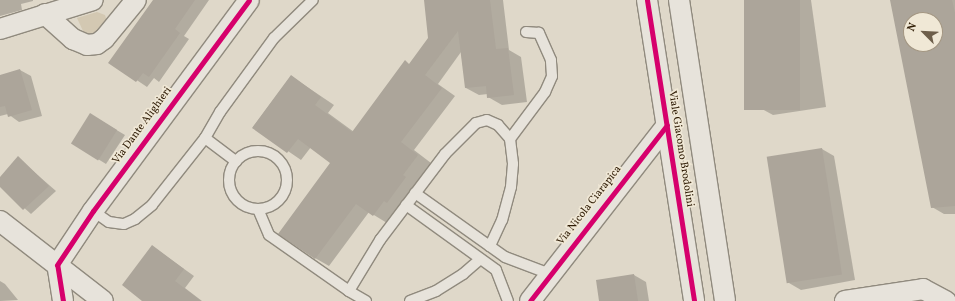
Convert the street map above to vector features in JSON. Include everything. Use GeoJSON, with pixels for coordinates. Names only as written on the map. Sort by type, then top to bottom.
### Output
{"type":"FeatureCollection","features":[{"type":"Feature","properties":{"kind":"street"},"geometry":{"type":"LineString","coordinates":[[0,28],[93,0]]}},
{"type":"Feature","properties":{"kind":"street"},"geometry":{"type":"LineString","coordinates":[[45,14],[73,38],[87,45],[97,44],[104,39],[136,0]]}},
{"type":"Feature","properties":{"kind":"street","name":"Via Dante Alighieri"},"geometry":{"type":"LineString","coordinates":[[57,265],[93,211],[249,0]]}},
{"type":"Feature","properties":{"kind":"street","name":"Viale Giacomo Brodolini"},"geometry":{"type":"LineString","coordinates":[[647,0],[694,301]]}},
{"type":"Feature","properties":{"kind":"street","name":"Viale Giacomo Brodolini"},"geometry":{"type":"LineString","coordinates":[[679,0],[725,301]]}},
{"type":"Feature","properties":{"kind":"street","name":"Via Nicola Ciarapica"},"geometry":{"type":"LineString","coordinates":[[530,301],[666,125]]}},
{"type":"Feature","properties":{"kind":"street"},"geometry":{"type":"LineString","coordinates":[[0,221],[103,301]]}},
{"type":"Feature","properties":{"kind":"street"},"geometry":{"type":"LineString","coordinates":[[57,265],[63,301]]}},
{"type":"Feature","properties":{"kind":"street"},"geometry":{"type":"LineString","coordinates":[[845,301],[923,289],[946,301]]}},
{"type":"Feature","properties":{"kind":"lane"},"geometry":{"type":"LineString","coordinates":[[93,211],[109,222],[124,224],[135,219],[152,205],[205,138],[220,112],[274,38],[312,0]]}},
{"type":"Feature","properties":{"kind":"lane"},"geometry":{"type":"LineString","coordinates":[[510,139],[545,92],[552,76],[551,60],[539,34],[526,32]]}},
{"type":"Feature","properties":{"kind":"lane"},"geometry":{"type":"LineString","coordinates":[[349,291],[380,240],[445,154],[476,123],[487,120],[498,125],[510,139],[513,164],[511,187],[502,220],[490,246]]}},
{"type":"Feature","properties":{"kind":"lane"},"geometry":{"type":"LineString","coordinates":[[205,138],[236,161]]}},
{"type":"Feature","properties":{"kind":"lane"},"geometry":{"type":"LineString","coordinates":[[252,151],[262,151],[276,156],[285,167],[288,177],[283,196],[267,208],[258,209],[240,203],[234,196],[229,178],[236,161],[252,151]]}},
{"type":"Feature","properties":{"kind":"lane"},"geometry":{"type":"LineString","coordinates":[[415,193],[505,257],[550,274]]}},
{"type":"Feature","properties":{"kind":"lane"},"geometry":{"type":"LineString","coordinates":[[406,205],[496,270],[508,301]]}},
{"type":"Feature","properties":{"kind":"lane"},"geometry":{"type":"LineString","coordinates":[[258,209],[269,235],[321,274],[366,301]]}},
{"type":"Feature","properties":{"kind":"lane"},"geometry":{"type":"LineString","coordinates":[[410,301],[436,291],[464,274],[480,259]]}},
{"type":"Feature","properties":{"kind":"shaded area"},"geometry":{"type":"Polygon","coordinates":[[[97,12],[105,15],[108,25],[102,33],[88,36],[83,31],[77,18],[97,12]]]}},
{"type":"Feature","properties":{"kind":"building"},"geometry":{"type":"Polygon","coordinates":[[[153,0],[195,0],[175,29],[180,33],[149,77],[143,73],[136,82],[108,63],[153,0]]]}},
{"type":"Feature","properties":{"kind":"building"},"geometry":{"type":"Polygon","coordinates":[[[424,0],[490,0],[496,49],[508,48],[514,95],[487,98],[486,86],[465,88],[458,31],[425,75],[442,88],[401,142],[418,155],[403,175],[406,177],[387,203],[384,201],[373,216],[356,204],[315,259],[278,234],[330,163],[298,139],[287,153],[252,128],[291,75],[321,97],[315,105],[352,132],[405,60],[409,64],[428,38],[424,0]]]}},
{"type":"Feature","properties":{"kind":"building"},"geometry":{"type":"Polygon","coordinates":[[[744,0],[800,0],[800,110],[744,110],[744,0]]]}},
{"type":"Feature","properties":{"kind":"building"},"geometry":{"type":"Polygon","coordinates":[[[890,0],[952,0],[955,13],[955,206],[931,208],[890,0]]]}},
{"type":"Feature","properties":{"kind":"building"},"geometry":{"type":"Polygon","coordinates":[[[20,69],[32,110],[8,117],[5,106],[0,107],[0,75],[20,69]]]}},
{"type":"Feature","properties":{"kind":"building"},"geometry":{"type":"Polygon","coordinates":[[[90,113],[117,130],[98,160],[71,144],[90,113]]]}},
{"type":"Feature","properties":{"kind":"building"},"geometry":{"type":"Polygon","coordinates":[[[822,148],[842,274],[787,283],[767,157],[822,148]]]}},
{"type":"Feature","properties":{"kind":"building"},"geometry":{"type":"Polygon","coordinates":[[[18,156],[49,186],[23,210],[0,187],[0,177],[18,156]]]}},
{"type":"Feature","properties":{"kind":"building"},"geometry":{"type":"Polygon","coordinates":[[[152,245],[184,269],[175,281],[201,301],[142,301],[122,285],[152,245]]]}},
{"type":"Feature","properties":{"kind":"building"},"geometry":{"type":"Polygon","coordinates":[[[634,274],[638,301],[599,301],[596,280],[634,274]]]}},
{"type":"Feature","properties":{"kind":"cycle path"},"geometry":{"type":"LineString","coordinates":[[63,301],[57,265],[93,211],[249,0]]}},
{"type":"Feature","properties":{"kind":"cycle path"},"geometry":{"type":"LineString","coordinates":[[647,0],[694,301]]}},
{"type":"Feature","properties":{"kind":"cycle path"},"geometry":{"type":"LineString","coordinates":[[530,301],[667,125]]}}]}
